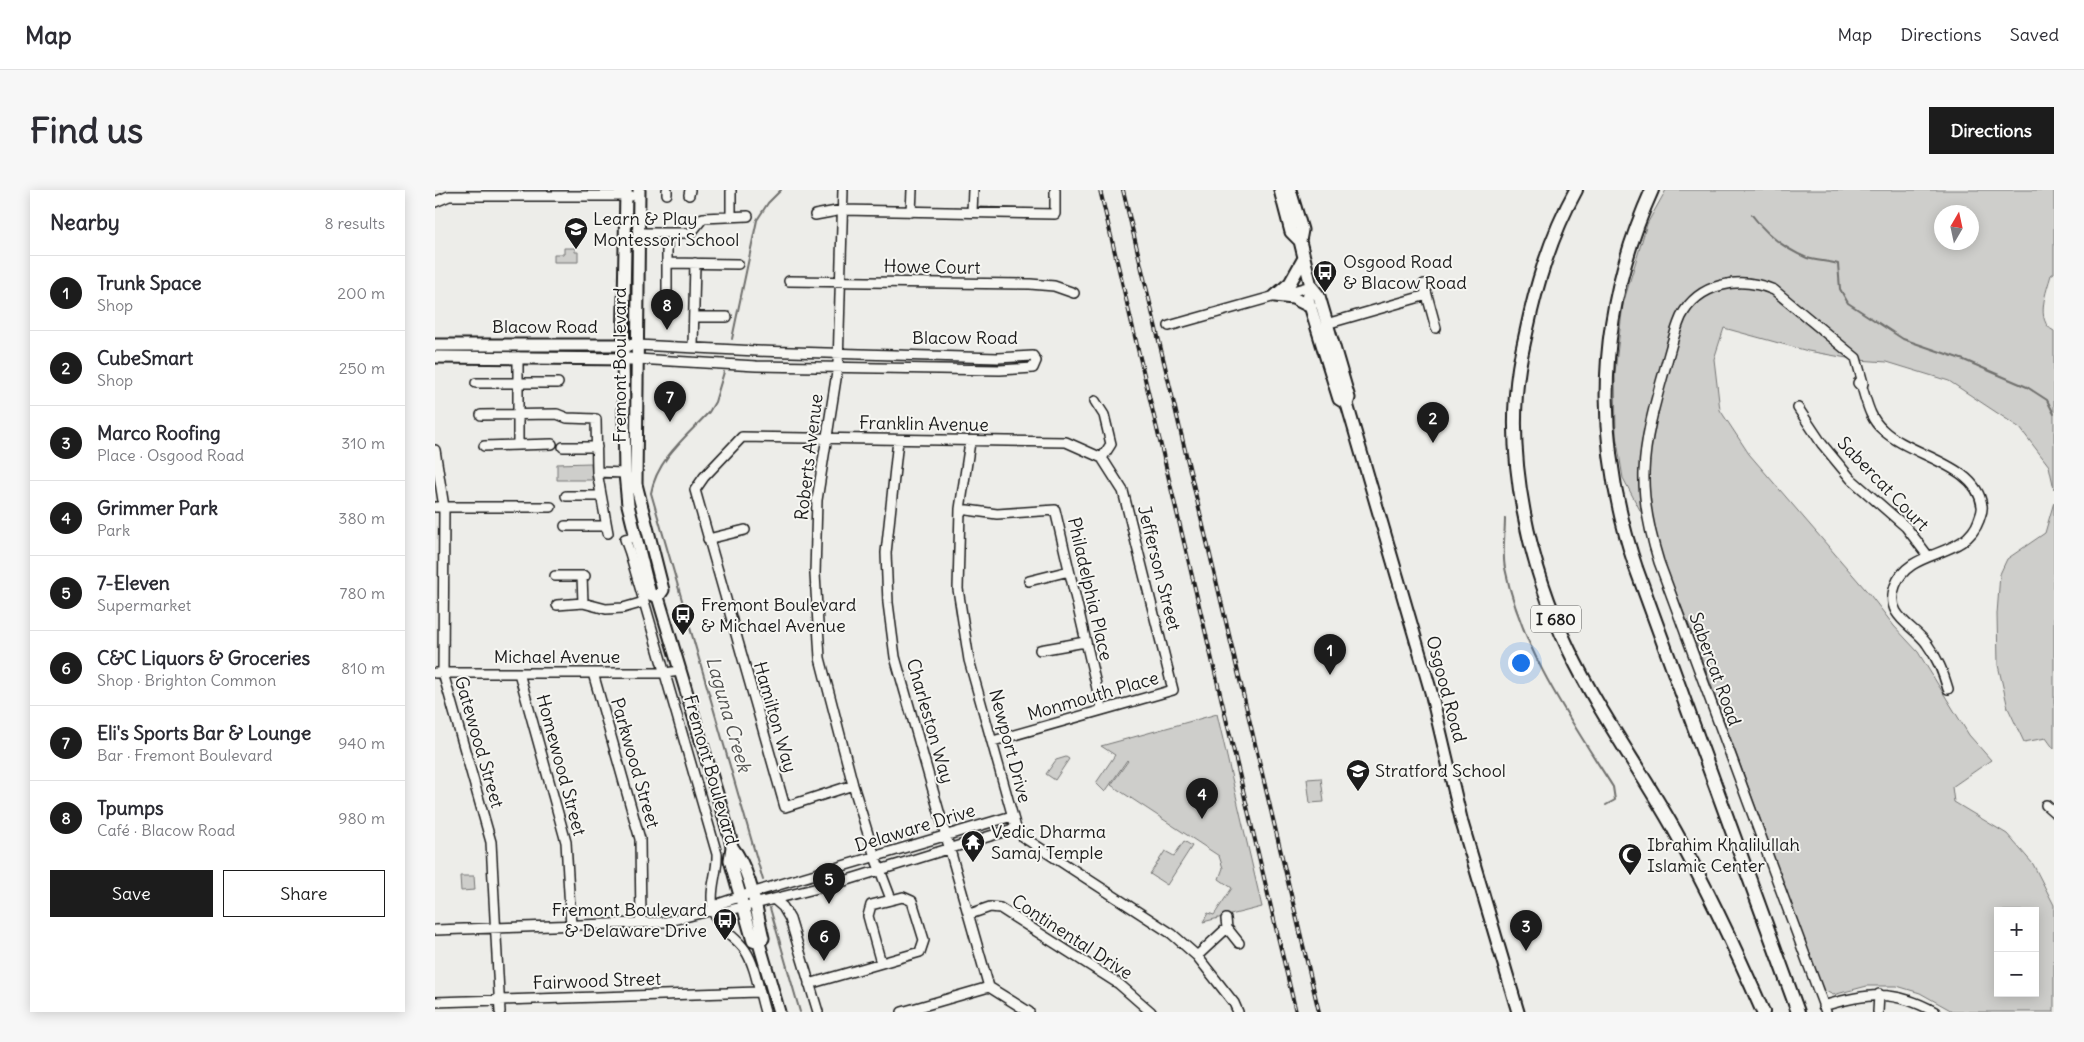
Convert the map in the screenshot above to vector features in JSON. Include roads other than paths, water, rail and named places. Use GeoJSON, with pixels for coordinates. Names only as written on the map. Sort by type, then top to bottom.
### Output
{"type":"FeatureCollection","features":[{"type":"Feature","properties":{"kind":"highway","name":"I 680"},"geometry":{"type":"LineString","coordinates":[[1576,190],[1567,206],[1545,263],[1519,368],[1515,442],[1525,516],[1544,586],[1569,650],[1700,877],[1763,1012]]}},
{"type":"Feature","properties":{"kind":"highway"},"geometry":{"type":"LineString","coordinates":[[1652,190],[1631,240],[1622,270],[1610,332],[1606,396],[1607,429],[1616,497],[1637,568],[1798,1012]]}},
{"type":"Feature","properties":{"kind":"main road","name":"Osgood Road"},"geometry":{"type":"LineString","coordinates":[[1280,190],[1291,232],[1300,241]]}},
{"type":"Feature","properties":{"kind":"main road","name":"Osgood Road"},"geometry":{"type":"LineString","coordinates":[[1290,190],[1302,230],[1300,241],[1311,286],[1309,299],[1311,307],[1339,400],[1347,404]]}},
{"type":"Feature","properties":{"kind":"main road","name":"Fremont Boulevard"},"geometry":{"type":"LineString","coordinates":[[625,193],[623,358],[625,473],[628,505],[650,594],[659,597]]}},
{"type":"Feature","properties":{"kind":"main road","name":"Fremont Boulevard"},"geometry":{"type":"LineString","coordinates":[[639,193],[636,484],[663,590],[659,597],[732,847],[730,860],[748,901],[753,941],[759,943],[779,1012]]}},
{"type":"Feature","properties":{"kind":"main road"},"geometry":{"type":"LineString","coordinates":[[1275,296],[1290,283],[1304,258]]}},
{"type":"Feature","properties":{"kind":"main road","name":"Osgood Road"},"geometry":{"type":"LineString","coordinates":[[1311,286],[1319,296],[1349,398],[1347,404],[1431,692],[1464,831],[1518,1012]]}},
{"type":"Feature","properties":{"kind":"main road"},"geometry":{"type":"LineString","coordinates":[[1275,296],[1293,298],[1311,307]]}},
{"type":"Feature","properties":{"kind":"main road","name":"Blacow Road"},"geometry":{"type":"LineString","coordinates":[[435,345],[637,345]]}},
{"type":"Feature","properties":{"kind":"main road","name":"Blacow Road"},"geometry":{"type":"LineString","coordinates":[[435,357],[637,359]]}},
{"type":"Feature","properties":{"kind":"street"},"geometry":{"type":"LineString","coordinates":[[731,190],[731,217]]}},
{"type":"Feature","properties":{"kind":"street","name":"Roberts Avenue"},"geometry":{"type":"LineString","coordinates":[[843,190],[838,366],[817,500],[815,574],[820,658],[853,785],[875,857],[891,899]]}},
{"type":"Feature","properties":{"kind":"street"},"geometry":{"type":"LineString","coordinates":[[911,212],[912,190]]}},
{"type":"Feature","properties":{"kind":"street"},"geometry":{"type":"LineString","coordinates":[[972,212],[973,190]]}},
{"type":"Feature","properties":{"kind":"street"},"geometry":{"type":"LineString","coordinates":[[815,215],[842,210],[1055,214],[1055,190]]}},
{"type":"Feature","properties":{"kind":"street"},"geometry":{"type":"LineString","coordinates":[[437,197],[497,193],[639,193]]}},
{"type":"Feature","properties":{"kind":"street"},"geometry":{"type":"LineString","coordinates":[[639,233],[691,233],[703,218],[748,216]]}},
{"type":"Feature","properties":{"kind":"street"},"geometry":{"type":"LineString","coordinates":[[667,245],[667,291]]}},
{"type":"Feature","properties":{"kind":"street"},"geometry":{"type":"LineString","coordinates":[[667,263],[737,264]]}},
{"type":"Feature","properties":{"kind":"street"},"geometry":{"type":"LineString","coordinates":[[693,346],[695,263]]}},
{"type":"Feature","properties":{"kind":"street","name":"Howe Court"},"geometry":{"type":"LineString","coordinates":[[789,281],[1030,284],[1054,286],[1074,293]]}},
{"type":"Feature","properties":{"kind":"street","name":"Sabercat Road"},"geometry":{"type":"LineString","coordinates":[[1825,1009],[1652,540],[1645,495],[1646,447],[1655,401],[1677,327],[1691,304],[1714,287],[1744,282],[1758,284],[1787,300],[1854,357],[1859,384],[1862,387],[1872,418],[1883,431],[1964,475],[1978,492],[1983,508],[1976,527],[1969,538],[1945,551],[1928,556]]}},
{"type":"Feature","properties":{"kind":"street"},"geometry":{"type":"LineString","coordinates":[[1424,284],[1436,328]]}},
{"type":"Feature","properties":{"kind":"street"},"geometry":{"type":"LineString","coordinates":[[1169,326],[1311,286]]}},
{"type":"Feature","properties":{"kind":"street"},"geometry":{"type":"LineString","coordinates":[[1326,324],[1427,295]]}},
{"type":"Feature","properties":{"kind":"street"},"geometry":{"type":"LineString","coordinates":[[695,318],[727,318]]}},
{"type":"Feature","properties":{"kind":"street","name":"Blacow Road"},"geometry":{"type":"LineString","coordinates":[[637,345],[693,346],[838,354],[998,358],[1033,356],[1036,361],[1033,368],[1000,370],[756,366],[637,359]]}},
{"type":"Feature","properties":{"kind":"street"},"geometry":{"type":"LineString","coordinates":[[518,357],[518,445]]}},
{"type":"Feature","properties":{"kind":"street"},"geometry":{"type":"LineString","coordinates":[[476,383],[557,383]]}},
{"type":"Feature","properties":{"kind":"street"},"geometry":{"type":"LineString","coordinates":[[1095,401],[1104,415],[1111,444],[1102,458]]}},
{"type":"Feature","properties":{"kind":"street","name":"Sabercat Court"},"geometry":{"type":"LineString","coordinates":[[1798,408],[1823,444],[1851,479],[1906,527],[1928,556]]}},
{"type":"Feature","properties":{"kind":"street"},"geometry":{"type":"LineString","coordinates":[[481,415],[557,414],[567,418],[596,419],[597,472],[607,529],[565,526]]}},
{"type":"Feature","properties":{"kind":"street","name":"Franklin Avenue"},"geometry":{"type":"LineString","coordinates":[[743,437],[1066,442],[1102,458]]}},
{"type":"Feature","properties":{"kind":"street","name":"Hamilton Way"},"geometry":{"type":"LineString","coordinates":[[743,437],[704,477],[695,490],[785,807],[853,785]]}},
{"type":"Feature","properties":{"kind":"street","name":"Charleston Way"},"geometry":{"type":"LineString","coordinates":[[898,440],[886,553],[888,603],[895,657],[989,987]]}},
{"type":"Feature","properties":{"kind":"street","name":"Newport Drive"},"geometry":{"type":"LineString","coordinates":[[970,442],[960,509],[958,581],[961,613],[969,660],[1016,828],[1023,838],[1172,934],[1197,956],[1234,1003],[1238,1012]]}},
{"type":"Feature","properties":{"kind":"street"},"geometry":{"type":"LineString","coordinates":[[484,446],[552,444]]}},
{"type":"Feature","properties":{"kind":"street"},"geometry":{"type":"LineString","coordinates":[[563,447],[597,447]]}},
{"type":"Feature","properties":{"kind":"street","name":"Gatewood Street"},"geometry":{"type":"LineString","coordinates":[[435,450],[439,507],[439,673],[491,842],[500,1012]]}},
{"type":"Feature","properties":{"kind":"street","name":"Jefferson Street"},"geometry":{"type":"LineString","coordinates":[[1102,458],[1123,491],[1173,690]]}},
{"type":"Feature","properties":{"kind":"street"},"geometry":{"type":"LineString","coordinates":[[597,472],[625,473]]}},
{"type":"Feature","properties":{"kind":"street"},"geometry":{"type":"LineString","coordinates":[[566,496],[600,496]]}},
{"type":"Feature","properties":{"kind":"street"},"geometry":{"type":"LineString","coordinates":[[439,507],[551,507]]}},
{"type":"Feature","properties":{"kind":"street","name":"Philadelphia Place"},"geometry":{"type":"LineString","coordinates":[[960,509],[997,514],[1055,510],[1102,710]]}},
{"type":"Feature","properties":{"kind":"street"},"geometry":{"type":"LineString","coordinates":[[708,539],[745,530]]}},
{"type":"Feature","properties":{"kind":"street","name":"Fremont Boulevard"},"geometry":{"type":"LineString","coordinates":[[635,537],[625,539],[625,541],[717,854],[711,889],[713,910],[727,934],[745,950],[765,1012]]}},
{"type":"Feature","properties":{"kind":"street"},"geometry":{"type":"LineString","coordinates":[[1928,556],[1903,572],[1895,586],[1894,597],[1901,621],[1926,642],[1940,664],[1948,689]]}},
{"type":"Feature","properties":{"kind":"street"},"geometry":{"type":"LineString","coordinates":[[1029,581],[1069,571]]}},
{"type":"Feature","properties":{"kind":"street"},"geometry":{"type":"LineString","coordinates":[[555,576],[583,576],[583,603]]}},
{"type":"Feature","properties":{"kind":"street"},"geometry":{"type":"LineString","coordinates":[[557,605],[583,603],[606,608],[623,608],[644,602]]}},
{"type":"Feature","properties":{"kind":"street"},"geometry":{"type":"LineString","coordinates":[[1040,650],[1085,642]]}},
{"type":"Feature","properties":{"kind":"street","name":"Michael Avenue"},"geometry":{"type":"LineString","coordinates":[[439,673],[665,673],[679,670]]}},
{"type":"Feature","properties":{"kind":"street","name":"Homewood Street"},"geometry":{"type":"LineString","coordinates":[[519,673],[566,842],[571,926]]}},
{"type":"Feature","properties":{"kind":"street","name":"Parkwood Street"},"geometry":{"type":"LineString","coordinates":[[593,673],[640,839],[641,923]]}},
{"type":"Feature","properties":{"kind":"street","name":"Monmouth Place"},"geometry":{"type":"LineString","coordinates":[[993,741],[1173,690]]}},
{"type":"Feature","properties":{"kind":"street"},"geometry":{"type":"LineString","coordinates":[[2046,806],[2054,812]]}},
{"type":"Feature","properties":{"kind":"street","name":"Delaware Drive"},"geometry":{"type":"LineString","coordinates":[[748,901],[875,857],[1012,816]]}},
{"type":"Feature","properties":{"kind":"street","name":"Delaware Drive"},"geometry":{"type":"LineString","coordinates":[[435,930],[571,926],[675,920],[713,910],[721,903],[775,900],[792,896],[1016,828]]}},
{"type":"Feature","properties":{"kind":"street"},"geometry":{"type":"LineString","coordinates":[[790,919],[792,896]]}},
{"type":"Feature","properties":{"kind":"street"},"geometry":{"type":"LineString","coordinates":[[809,984],[920,952],[924,940],[912,900],[903,897],[871,905],[868,916],[881,963]]}},
{"type":"Feature","properties":{"kind":"street"},"geometry":{"type":"LineString","coordinates":[[775,900],[783,907],[790,919],[817,1012]]}},
{"type":"Feature","properties":{"kind":"street","name":"Continental Drive"},"geometry":{"type":"LineString","coordinates":[[969,914],[990,907],[1000,908],[1119,984],[1151,1012]]}},
{"type":"Feature","properties":{"kind":"street"},"geometry":{"type":"LineString","coordinates":[[1197,956],[1227,923],[1239,943]]}},
{"type":"Feature","properties":{"kind":"street"},"geometry":{"type":"LineString","coordinates":[[902,1012],[919,1010],[989,987],[1029,1012]]}},
{"type":"Feature","properties":{"kind":"street","name":"Fairwood Street"},"geometry":{"type":"LineString","coordinates":[[435,1002],[759,992]]}},
{"type":"Feature","properties":{"kind":"street"},"geometry":{"type":"LineString","coordinates":[[1825,1009],[1851,998],[1879,994],[1913,1000],[1935,1012]]}},
{"type":"Feature","properties":{"kind":"street"},"geometry":{"type":"LineString","coordinates":[[1878,1012],[1879,994]]}},
{"type":"Feature","properties":{"kind":"waterway","name":"Laguna Creek"},"geometry":{"type":"LineString","coordinates":[[732,339],[757,220],[768,203],[781,190]]}},
{"type":"Feature","properties":{"kind":"waterway"},"geometry":{"type":"LineString","coordinates":[[1752,215],[1770,235],[1791,250],[1807,258],[1838,264],[1840,289],[1848,303],[1903,339],[1964,360],[2027,387],[2047,400],[2054,414]]}},
{"type":"Feature","properties":{"kind":"waterway","name":"Laguna Creek"},"geometry":{"type":"LineString","coordinates":[[724,372],[715,402],[709,412],[666,459],[659,469],[651,493],[763,880]]}},
{"type":"Feature","properties":{"kind":"waterway"},"geometry":{"type":"LineString","coordinates":[[1505,518],[1504,562],[1512,598],[1535,655],[1549,682],[1613,787],[1615,800],[1606,805]]}},
{"type":"Feature","properties":{"kind":"waterway","name":"Laguna Creek"},"geometry":{"type":"LineString","coordinates":[[770,908],[800,1012]]}},
{"type":"Feature","properties":{"kind":"railway"},"geometry":{"type":"LineString","coordinates":[[1100,190],[1296,1012]]}},
{"type":"Feature","properties":{"kind":"railway"},"geometry":{"type":"LineString","coordinates":[[1123,190],[1319,1012]]}},
{"type":"Feature","properties":{"kind":"place","name":"Learn & Play Montessori School"},"geometry":{"type":"Point","coordinates":[576,250]}},
{"type":"Feature","properties":{"kind":"place","name":"Osgood Road & Blacow Road"},"geometry":{"type":"Point","coordinates":[1325,293]}},
{"type":"Feature","properties":{"kind":"place","name":"Tpumps"},"geometry":{"type":"Point","coordinates":[667,330]}},
{"type":"Feature","properties":{"kind":"place","name":"Eli's Sports Bar & Lounge"},"geometry":{"type":"Point","coordinates":[670,422]}},
{"type":"Feature","properties":{"kind":"place","name":"CubeSmart"},"geometry":{"type":"Point","coordinates":[1433,443]}},
{"type":"Feature","properties":{"kind":"place","name":"Fremont Boulevard & Michael Avenue"},"geometry":{"type":"Point","coordinates":[683,636]}},
{"type":"Feature","properties":{"kind":"place","name":"Trunk Space"},"geometry":{"type":"Point","coordinates":[1330,675]}},
{"type":"Feature","properties":{"kind":"place","name":"Stratford School"},"geometry":{"type":"Point","coordinates":[1358,792]}},
{"type":"Feature","properties":{"kind":"place","name":"Grimmer Park"},"geometry":{"type":"Point","coordinates":[1202,819]}},
{"type":"Feature","properties":{"kind":"place","name":"Vedic Dharma Samaj Temple"},"geometry":{"type":"Point","coordinates":[973,863]}},
{"type":"Feature","properties":{"kind":"place","name":"Ibrahim Khalilullah Islamic Center"},"geometry":{"type":"Point","coordinates":[1630,876]}},
{"type":"Feature","properties":{"kind":"place","name":"7-Eleven"},"geometry":{"type":"Point","coordinates":[829,904]}},
{"type":"Feature","properties":{"kind":"place","name":"Fremont Boulevard & Delaware Drive"},"geometry":{"type":"Point","coordinates":[725,941]}},
{"type":"Feature","properties":{"kind":"place","name":"Marco Roofing"},"geometry":{"type":"Point","coordinates":[1526,951]}},
{"type":"Feature","properties":{"kind":"place","name":"C&C Liquors & Groceries"},"geometry":{"type":"Point","coordinates":[824,961]}}]}
